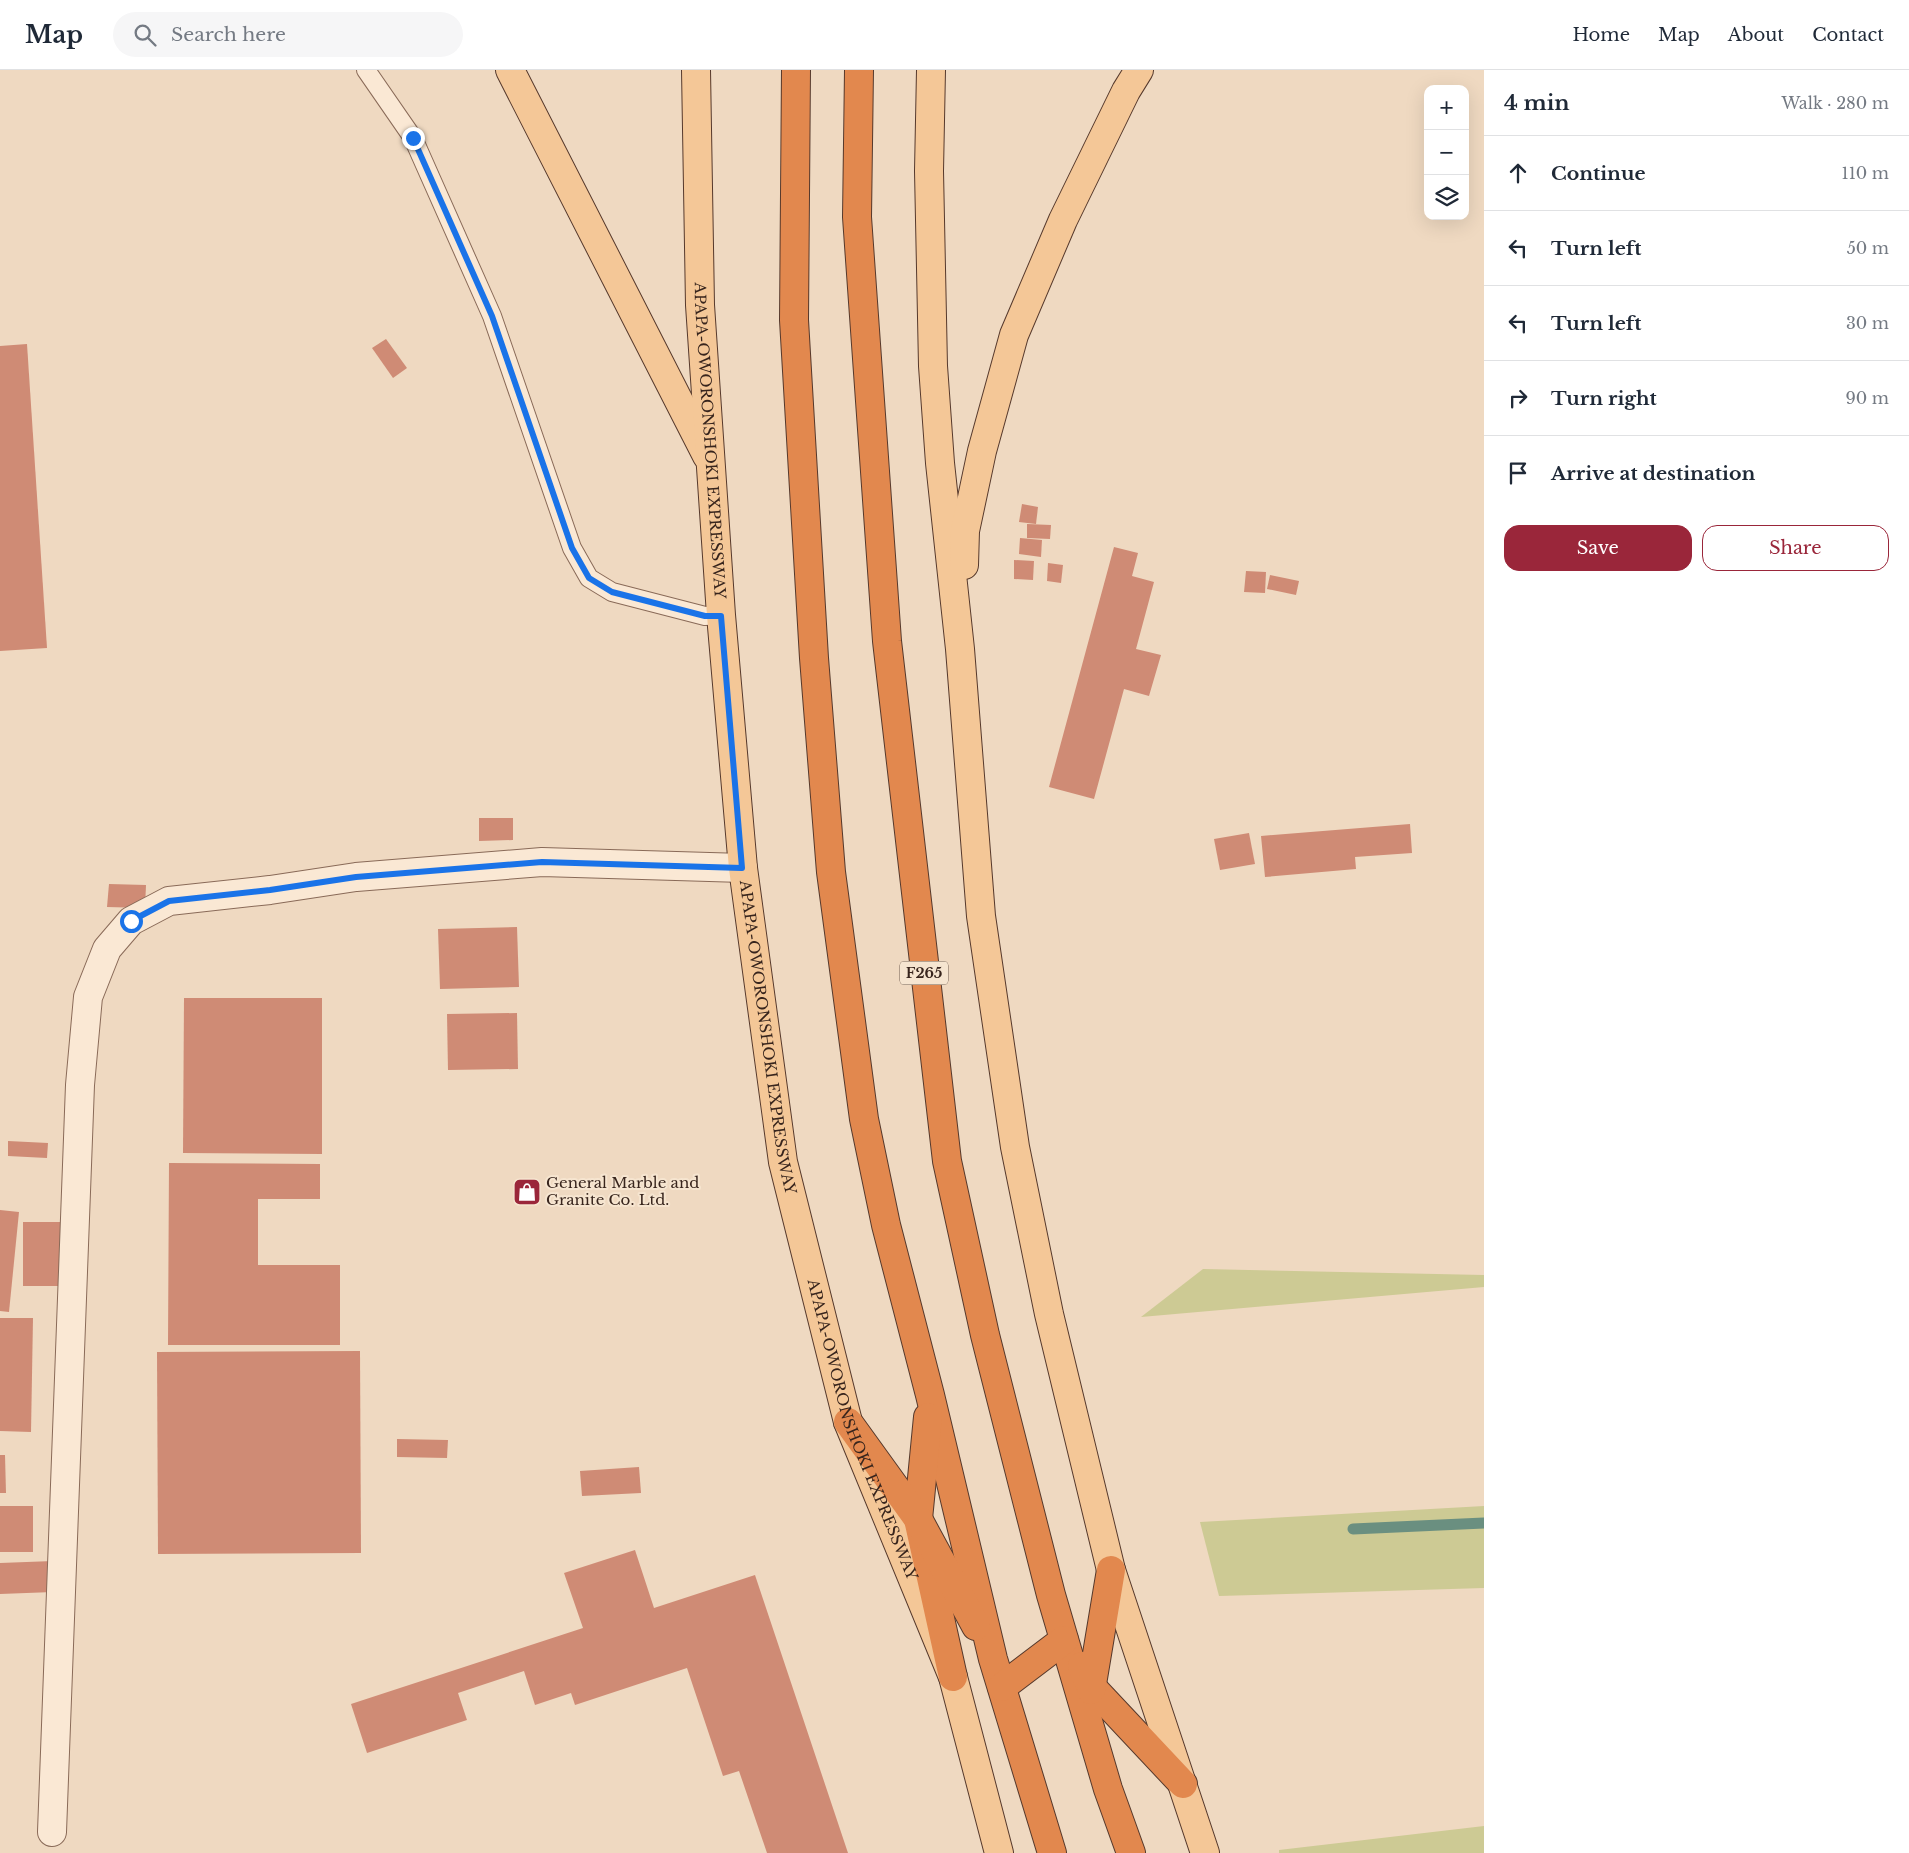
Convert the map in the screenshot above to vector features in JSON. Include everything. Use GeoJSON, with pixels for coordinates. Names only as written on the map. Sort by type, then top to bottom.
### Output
{"type":"FeatureCollection","features":[{"type":"Feature","properties":{"kind":"highway"},"geometry":{"type":"LineString","coordinates":[[796,70],[794,320],[814,658],[831,872],[864,1119],[886,1225],[930,1396],[993,1658],[1052,1853]]}},
{"type":"Feature","properties":{"kind":"highway","name":"F265"},"geometry":{"type":"LineString","coordinates":[[859,70],[857,217],[887,641],[947,1161],[986,1335],[1051,1595],[1108,1790],[1131,1853]]}},
{"type":"Feature","properties":{"kind":"highway"},"geometry":{"type":"LineString","coordinates":[[930,1396],[918,1519],[953,1677]]}},
{"type":"Feature","properties":{"kind":"highway"},"geometry":{"type":"LineString","coordinates":[[848,1422],[918,1519],[993,1658]]}},
{"type":"Feature","properties":{"kind":"highway"},"geometry":{"type":"LineString","coordinates":[[1090,1686],[1111,1570]]}},
{"type":"Feature","properties":{"kind":"highway"},"geometry":{"type":"LineString","coordinates":[[1051,1595],[1090,1686],[1108,1790]]}},
{"type":"Feature","properties":{"kind":"highway"},"geometry":{"type":"LineString","coordinates":[[1002,1687],[1064,1640]]}},
{"type":"Feature","properties":{"kind":"highway"},"geometry":{"type":"LineString","coordinates":[[1090,1686],[1182,1784]]}},
{"type":"Feature","properties":{"kind":"main road"},"geometry":{"type":"LineString","coordinates":[[510,70],[712,468]]}},
{"type":"Feature","properties":{"kind":"main road","name":"APAPA-OWORONSHOKI EXPRESSWAY"},"geometry":{"type":"LineString","coordinates":[[696,70],[700,305],[721,616],[742,868],[783,1162],[848,1422],[953,1677],[999,1853]]}},
{"type":"Feature","properties":{"kind":"main road"},"geometry":{"type":"LineString","coordinates":[[931,70],[929,171],[934,366],[940,462],[960,649],[981,916],[1015,1147],[1049,1314],[1111,1570],[1205,1853]]}},
{"type":"Feature","properties":{"kind":"main road"},"geometry":{"type":"LineString","coordinates":[[960,649],[965,531],[982,451],[1014,335],[1063,220],[1126,91],[1140,70]]}},
{"type":"Feature","properties":{"kind":"street"},"geometry":{"type":"LineString","coordinates":[[52,1832],[80,1085],[88,997],[107,949],[131,921],[169,901],[270,890],[356,877],[542,862],[742,868]]}},
{"type":"Feature","properties":{"kind":"lane"},"geometry":{"type":"LineString","coordinates":[[366,70],[413,138],[492,316],[572,548],[589,578],[612,592],[705,616],[721,616]]}},
{"type":"Feature","properties":{"kind":"shaded area"},"geometry":{"type":"Polygon","coordinates":[[[1203,1269],[1484,1275],[1484,1287],[1141,1317],[1203,1269]]]}},
{"type":"Feature","properties":{"kind":"shaded area"},"geometry":{"type":"Polygon","coordinates":[[[1484,1506],[1484,1588],[1219,1596],[1200,1522],[1484,1506]]]}},
{"type":"Feature","properties":{"kind":"shaded area"},"geometry":{"type":"Polygon","coordinates":[[[1484,1826],[1484,1853],[1279,1853],[1279,1850],[1484,1826]]]}},
{"type":"Feature","properties":{"kind":"building"},"geometry":{"type":"Polygon","coordinates":[[[386,339],[407,368],[393,378],[372,348],[386,339]]]}},
{"type":"Feature","properties":{"kind":"building"},"geometry":{"type":"Polygon","coordinates":[[[27,344],[47,648],[0,651],[0,346],[27,344]]]}},
{"type":"Feature","properties":{"kind":"building"},"geometry":{"type":"Polygon","coordinates":[[[1022,504],[1038,507],[1036,524],[1019,522],[1022,504]]]}},
{"type":"Feature","properties":{"kind":"building"},"geometry":{"type":"Polygon","coordinates":[[[1027,524],[1051,525],[1050,539],[1027,538],[1027,524]]]}},
{"type":"Feature","properties":{"kind":"building"},"geometry":{"type":"Polygon","coordinates":[[[1020,538],[1042,540],[1041,557],[1019,554],[1020,538]]]}},
{"type":"Feature","properties":{"kind":"building"},"geometry":{"type":"Polygon","coordinates":[[[1114,547],[1138,553],[1132,576],[1154,582],[1136,649],[1161,655],[1149,696],[1124,689],[1094,799],[1049,787],[1114,547]]]}},
{"type":"Feature","properties":{"kind":"building"},"geometry":{"type":"Polygon","coordinates":[[[1014,560],[1034,561],[1033,580],[1014,579],[1014,560]]]}},
{"type":"Feature","properties":{"kind":"building"},"geometry":{"type":"Polygon","coordinates":[[[1048,563],[1063,565],[1061,583],[1047,581],[1048,563]]]}},
{"type":"Feature","properties":{"kind":"building"},"geometry":{"type":"Polygon","coordinates":[[[1246,571],[1266,572],[1265,593],[1244,592],[1246,571]]]}},
{"type":"Feature","properties":{"kind":"building"},"geometry":{"type":"Polygon","coordinates":[[[1270,575],[1299,581],[1296,595],[1267,589],[1270,575]]]}},
{"type":"Feature","properties":{"kind":"building"},"geometry":{"type":"Polygon","coordinates":[[[479,818],[513,818],[513,840],[479,841],[479,818]]]}},
{"type":"Feature","properties":{"kind":"building"},"geometry":{"type":"Polygon","coordinates":[[[1410,824],[1412,853],[1355,857],[1356,869],[1265,877],[1261,836],[1410,824]]]}},
{"type":"Feature","properties":{"kind":"building"},"geometry":{"type":"Polygon","coordinates":[[[1249,833],[1255,864],[1220,870],[1214,839],[1249,833]]]}},
{"type":"Feature","properties":{"kind":"building"},"geometry":{"type":"Polygon","coordinates":[[[109,884],[146,885],[145,908],[107,907],[109,884]]]}},
{"type":"Feature","properties":{"kind":"building"},"geometry":{"type":"Polygon","coordinates":[[[517,927],[519,987],[440,989],[438,929],[517,927]]]}},
{"type":"Feature","properties":{"kind":"building"},"geometry":{"type":"Polygon","coordinates":[[[184,998],[322,998],[322,1154],[183,1153],[184,998]]]}},
{"type":"Feature","properties":{"kind":"building"},"geometry":{"type":"Polygon","coordinates":[[[517,1013],[518,1069],[448,1070],[447,1014],[517,1013]]]}},
{"type":"Feature","properties":{"kind":"building"},"geometry":{"type":"Polygon","coordinates":[[[8,1141],[48,1143],[47,1158],[8,1156],[8,1141]]]}},
{"type":"Feature","properties":{"kind":"building"},"geometry":{"type":"Polygon","coordinates":[[[169,1163],[320,1164],[320,1199],[258,1199],[258,1265],[340,1265],[340,1345],[168,1345],[169,1163]]]}},
{"type":"Feature","properties":{"kind":"building"},"geometry":{"type":"Polygon","coordinates":[[[0,1210],[19,1212],[9,1312],[0,1311],[0,1210]]]}},
{"type":"Feature","properties":{"kind":"building"},"geometry":{"type":"Polygon","coordinates":[[[23,1222],[63,1222],[62,1286],[23,1286],[23,1222]]]}},
{"type":"Feature","properties":{"kind":"building"},"geometry":{"type":"Polygon","coordinates":[[[0,1318],[33,1318],[31,1432],[0,1431],[0,1318]]]}},
{"type":"Feature","properties":{"kind":"building"},"geometry":{"type":"Polygon","coordinates":[[[360,1351],[361,1553],[158,1554],[157,1352],[360,1351]]]}},
{"type":"Feature","properties":{"kind":"building"},"geometry":{"type":"Polygon","coordinates":[[[397,1439],[448,1440],[447,1458],[397,1457],[397,1439]]]}},
{"type":"Feature","properties":{"kind":"building"},"geometry":{"type":"Polygon","coordinates":[[[0,1455],[5,1455],[6,1493],[0,1493],[0,1455]]]}},
{"type":"Feature","properties":{"kind":"building"},"geometry":{"type":"Polygon","coordinates":[[[639,1467],[641,1493],[582,1496],[580,1471],[639,1467]]]}},
{"type":"Feature","properties":{"kind":"building"},"geometry":{"type":"Polygon","coordinates":[[[0,1506],[33,1506],[33,1552],[0,1552],[0,1506]]]}},
{"type":"Feature","properties":{"kind":"building"},"geometry":{"type":"Polygon","coordinates":[[[635,1550],[654,1608],[755,1575],[848,1853],[767,1853],[739,1771],[723,1776],[687,1668],[575,1705],[571,1693],[535,1705],[524,1671],[458,1693],[467,1720],[367,1753],[351,1704],[583,1628],[564,1573],[635,1550]]]}},
{"type":"Feature","properties":{"kind":"building"},"geometry":{"type":"Polygon","coordinates":[[[53,1561],[53,1592],[0,1594],[0,1563],[53,1561]]]}},
{"type":"Feature","properties":{"kind":"waterway"},"geometry":{"type":"LineString","coordinates":[[1353,1529],[1484,1523]]}},
{"type":"Feature","properties":{"kind":"place","name":"General Marble and Granite Co. Ltd."},"geometry":{"type":"Point","coordinates":[527,1192]}},
{"type":"Feature","properties":{"kind":"route"},"geometry":{"type":"LineString","coordinates":[[131,921],[169,901],[270,890],[356,877],[542,862],[742,868],[721,616],[705,616],[612,592],[589,578],[572,548],[492,316],[413,138]]}}]}
